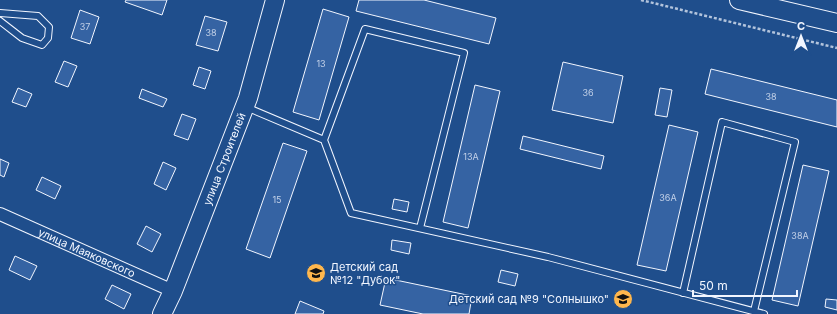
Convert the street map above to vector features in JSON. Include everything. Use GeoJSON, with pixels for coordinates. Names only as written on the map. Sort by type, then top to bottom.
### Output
{"type":"FeatureCollection","features":[{"type":"Feature","properties":{"kind":"street","name":"улица Строителей"},"geometry":{"type":"LineString","coordinates":[[162,314],[173,291],[244,107],[275,0]]}},
{"type":"Feature","properties":{"kind":"street"},"geometry":{"type":"LineString","coordinates":[[739,0],[837,23]]}},
{"type":"Feature","properties":{"kind":"street","name":"улица Маяковского"},"geometry":{"type":"LineString","coordinates":[[0,214],[173,291]]}},
{"type":"Feature","properties":{"kind":"lane"},"geometry":{"type":"LineString","coordinates":[[0,13],[38,16],[49,27],[48,38],[42,45],[22,38],[0,21]]}},
{"type":"Feature","properties":{"kind":"lane"},"geometry":{"type":"LineString","coordinates":[[420,228],[464,52],[365,29],[324,140],[351,213],[548,257],[764,314]]}},
{"type":"Feature","properties":{"kind":"lane"},"geometry":{"type":"LineString","coordinates":[[244,107],[324,140]]}},
{"type":"Feature","properties":{"kind":"lane"},"geometry":{"type":"LineString","coordinates":[[683,293],[722,122],[795,142],[754,311]]}},
{"type":"Feature","properties":{"kind":"path"},"geometry":{"type":"LineString","coordinates":[[641,0],[837,48]]}},
{"type":"Feature","properties":{"kind":"building"},"geometry":{"type":"Polygon","coordinates":[[[126,0],[167,0],[162,15],[125,2],[126,0]]]}},
{"type":"Feature","properties":{"kind":"building"},"geometry":{"type":"Polygon","coordinates":[[[359,0],[424,0],[496,18],[489,44],[356,11],[359,0]]]}},
{"type":"Feature","properties":{"kind":"building"},"geometry":{"type":"Polygon","coordinates":[[[323,9],[349,17],[319,120],[293,112],[323,9]]]}},
{"type":"Feature","properties":{"kind":"building"},"geometry":{"type":"Polygon","coordinates":[[[80,10],[99,17],[90,44],[71,38],[80,10]]]}},
{"type":"Feature","properties":{"kind":"building"},"geometry":{"type":"Polygon","coordinates":[[[205,16],[227,22],[218,51],[196,45],[205,16]]]}},
{"type":"Feature","properties":{"kind":"building"},"geometry":{"type":"Polygon","coordinates":[[[64,61],[77,66],[68,87],[55,82],[64,61]]]}},
{"type":"Feature","properties":{"kind":"building"},"geometry":{"type":"Polygon","coordinates":[[[563,62],[623,76],[613,123],[552,110],[563,62]]]}},
{"type":"Feature","properties":{"kind":"building"},"geometry":{"type":"Polygon","coordinates":[[[199,67],[211,71],[205,89],[193,85],[199,67]]]}},
{"type":"Feature","properties":{"kind":"building"},"geometry":{"type":"Polygon","coordinates":[[[711,69],[837,100],[837,127],[705,94],[711,69]]]}},
{"type":"Feature","properties":{"kind":"building"},"geometry":{"type":"Polygon","coordinates":[[[475,85],[500,91],[468,228],[443,222],[475,85]]]}},
{"type":"Feature","properties":{"kind":"building"},"geometry":{"type":"Polygon","coordinates":[[[18,88],[32,94],[26,107],[12,102],[18,88]]]}},
{"type":"Feature","properties":{"kind":"building"},"geometry":{"type":"Polygon","coordinates":[[[660,88],[672,90],[667,117],[655,115],[660,88]]]}},
{"type":"Feature","properties":{"kind":"building"},"geometry":{"type":"Polygon","coordinates":[[[142,89],[167,99],[163,107],[139,98],[142,89]]]}},
{"type":"Feature","properties":{"kind":"building"},"geometry":{"type":"Polygon","coordinates":[[[182,114],[196,119],[188,140],[174,135],[182,114]]]}},
{"type":"Feature","properties":{"kind":"building"},"geometry":{"type":"Polygon","coordinates":[[[669,125],[698,132],[666,271],[637,265],[669,125]]]}},
{"type":"Feature","properties":{"kind":"building"},"geometry":{"type":"Polygon","coordinates":[[[523,136],[604,156],[601,169],[520,149],[523,136]]]}},
{"type":"Feature","properties":{"kind":"building"},"geometry":{"type":"Polygon","coordinates":[[[283,143],[307,151],[270,258],[246,249],[283,143]]]}},
{"type":"Feature","properties":{"kind":"building"},"geometry":{"type":"Polygon","coordinates":[[[0,159],[9,163],[4,177],[0,175],[0,159]]]}},
{"type":"Feature","properties":{"kind":"building"},"geometry":{"type":"Polygon","coordinates":[[[163,162],[176,168],[166,190],[154,184],[163,162]]]}},
{"type":"Feature","properties":{"kind":"building"},"geometry":{"type":"Polygon","coordinates":[[[803,165],[829,171],[798,306],[772,300],[803,165]]]}},
{"type":"Feature","properties":{"kind":"building"},"geometry":{"type":"Polygon","coordinates":[[[42,177],[61,186],[55,199],[36,190],[42,177]]]}},
{"type":"Feature","properties":{"kind":"building"},"geometry":{"type":"Polygon","coordinates":[[[394,199],[409,202],[407,212],[392,209],[394,199]]]}},
{"type":"Feature","properties":{"kind":"building"},"geometry":{"type":"Polygon","coordinates":[[[146,226],[161,234],[152,252],[137,244],[146,226]]]}},
{"type":"Feature","properties":{"kind":"building"},"geometry":{"type":"Polygon","coordinates":[[[392,240],[411,243],[409,254],[391,250],[392,240]]]}},
{"type":"Feature","properties":{"kind":"building"},"geometry":{"type":"Polygon","coordinates":[[[15,256],[37,266],[30,280],[9,270],[15,256]]]}},
{"type":"Feature","properties":{"kind":"building"},"geometry":{"type":"Polygon","coordinates":[[[501,270],[518,274],[515,286],[498,282],[501,270]]]}},
{"type":"Feature","properties":{"kind":"building"},"geometry":{"type":"Polygon","coordinates":[[[386,278],[472,296],[469,314],[423,314],[380,305],[386,278]]]}},
{"type":"Feature","properties":{"kind":"building"},"geometry":{"type":"Polygon","coordinates":[[[112,285],[131,294],[124,309],[105,299],[112,285]]]}},
{"type":"Feature","properties":{"kind":"building"},"geometry":{"type":"Polygon","coordinates":[[[826,299],[837,300],[837,310],[825,307],[826,299]]]}},
{"type":"Feature","properties":{"kind":"building"},"geometry":{"type":"Polygon","coordinates":[[[300,301],[324,311],[323,314],[295,314],[300,301]]]}},
{"type":"Feature","properties":{"kind":"place","name":"Детский сад №12 \"Дубок\""},"geometry":{"type":"Point","coordinates":[316,273]}},
{"type":"Feature","properties":{"kind":"place","name":"Детский сад №9 \"Солнышко\""},"geometry":{"type":"Point","coordinates":[623,299]}}]}
